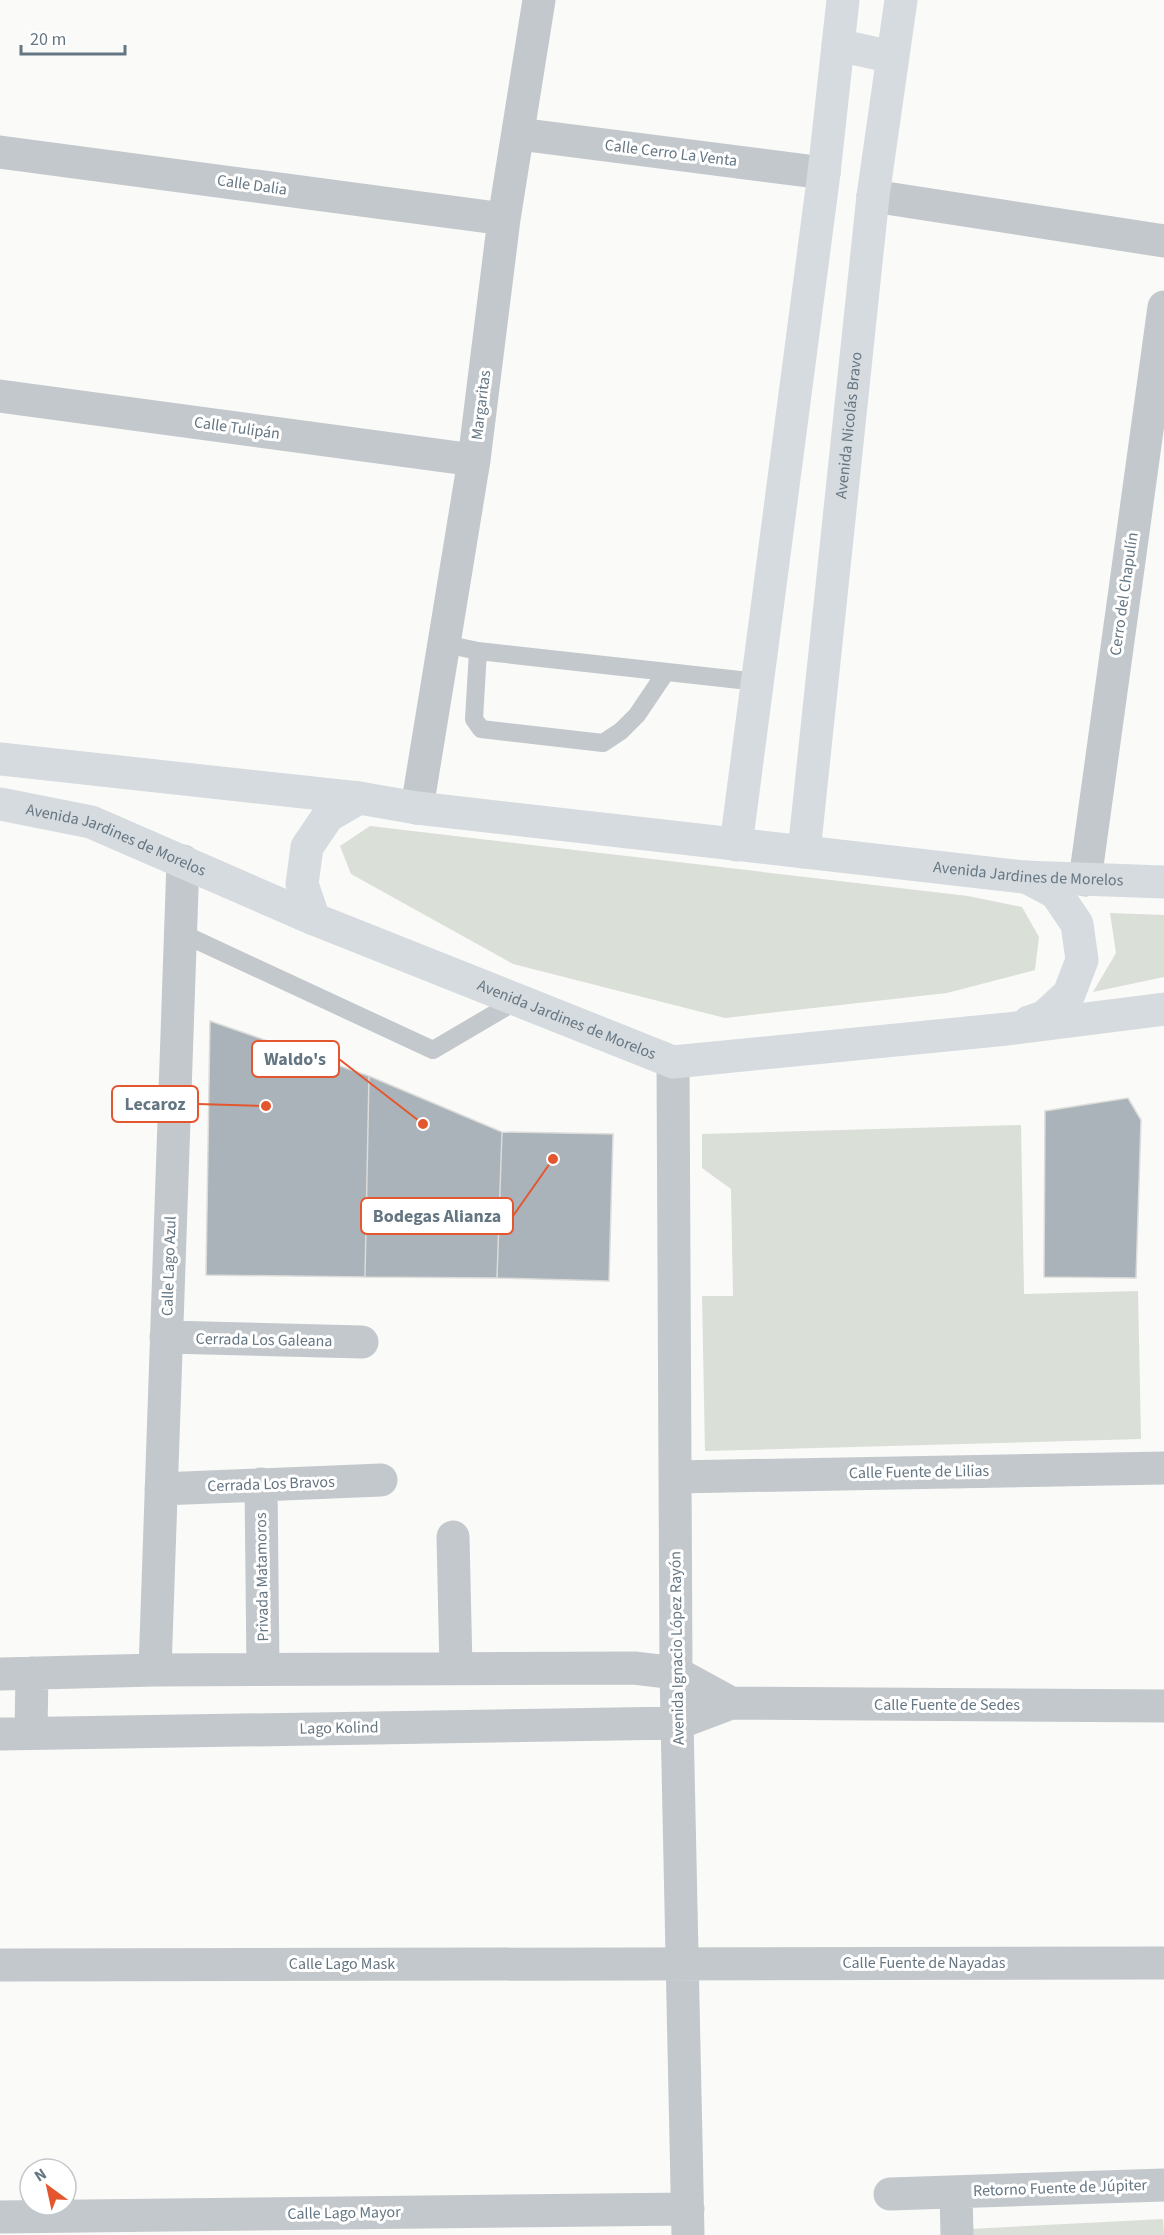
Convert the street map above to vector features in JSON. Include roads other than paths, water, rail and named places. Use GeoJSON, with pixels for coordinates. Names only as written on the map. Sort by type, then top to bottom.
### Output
{"type":"FeatureCollection","features":[{"type":"Feature","properties":{"kind":"main road"},"geometry":{"type":"LineString","coordinates":[[736,845],[824,173],[843,0]]}},
{"type":"Feature","properties":{"kind":"main road","name":"Avenida Nicolás Bravo"},"geometry":{"type":"LineString","coordinates":[[804,852],[873,196],[900,0]]}},
{"type":"Feature","properties":{"kind":"main road"},"geometry":{"type":"LineString","coordinates":[[838,45],[892,57]]}},
{"type":"Feature","properties":{"kind":"main road","name":"Avenida Jardines de Morelos"},"geometry":{"type":"LineString","coordinates":[[0,759],[359,798],[417,808],[1024,877],[1164,882]]}},
{"type":"Feature","properties":{"kind":"main road"},"geometry":{"type":"LineString","coordinates":[[314,919],[302,884],[307,847],[328,816],[359,798]]}},
{"type":"Feature","properties":{"kind":"main road","name":"Avenida Jardines de Morelos"},"geometry":{"type":"LineString","coordinates":[[0,804],[91,822],[314,919],[673,1062],[1007,1029],[1164,1009]]}},
{"type":"Feature","properties":{"kind":"main road"},"geometry":{"type":"LineString","coordinates":[[1007,1029],[1044,1017],[1069,994],[1082,960],[1077,924],[1062,901],[1056,893],[1024,877]]}},
{"type":"Feature","properties":{"kind":"street","name":"Margaritas"},"geometry":{"type":"LineString","coordinates":[[417,808],[474,460],[504,219],[539,0]]}},
{"type":"Feature","properties":{"kind":"street","name":"Calle Cerro La Venta"},"geometry":{"type":"LineString","coordinates":[[519,134],[824,173]]}},
{"type":"Feature","properties":{"kind":"street","name":"Calle Dalia"},"geometry":{"type":"LineString","coordinates":[[0,152],[504,219]]}},
{"type":"Feature","properties":{"kind":"street"},"geometry":{"type":"LineString","coordinates":[[873,196],[1164,241]]}},
{"type":"Feature","properties":{"kind":"street","name":"Cerro del Chapulín"},"geometry":{"type":"LineString","coordinates":[[1085,880],[1164,308]]}},
{"type":"Feature","properties":{"kind":"street","name":"Calle Tulipán"},"geometry":{"type":"LineString","coordinates":[[0,396],[474,460]]}},
{"type":"Feature","properties":{"kind":"street","name":"Calle Lago Azul"},"geometry":{"type":"LineString","coordinates":[[155,1670],[183,861]]}},
{"type":"Feature","properties":{"kind":"street","name":"Avenida Ignacio López Rayón"},"geometry":{"type":"LineString","coordinates":[[673,1062],[676,1673],[688,2222]]}},
{"type":"Feature","properties":{"kind":"street","name":"Cerrada Los Galeana"},"geometry":{"type":"LineString","coordinates":[[166,1337],[362,1342]]}},
{"type":"Feature","properties":{"kind":"street","name":"Calle Fuente de Lilias"},"geometry":{"type":"LineString","coordinates":[[675,1477],[1164,1468]]}},
{"type":"Feature","properties":{"kind":"street","name":"Cerrada Los Bravos"},"geometry":{"type":"LineString","coordinates":[[161,1489],[381,1480]]}},
{"type":"Feature","properties":{"kind":"street","name":"Privada Matamoros"},"geometry":{"type":"LineString","coordinates":[[261,1484],[263,1670]]}},
{"type":"Feature","properties":{"kind":"street"},"geometry":{"type":"LineString","coordinates":[[453,1537],[456,1668]]}},
{"type":"Feature","properties":{"kind":"street"},"geometry":{"type":"LineString","coordinates":[[0,1674],[155,1670],[456,1668],[633,1668],[676,1673]]}},
{"type":"Feature","properties":{"kind":"street"},"geometry":{"type":"LineString","coordinates":[[15,1733],[32,1673]]}},
{"type":"Feature","properties":{"kind":"street","name":"Calle Fuente de Sedes"},"geometry":{"type":"LineString","coordinates":[[676,1673],[731,1704]]}},
{"type":"Feature","properties":{"kind":"street","name":"Calle Fuente de Sedes"},"geometry":{"type":"LineString","coordinates":[[678,1723],[731,1704],[1164,1706]]}},
{"type":"Feature","properties":{"kind":"street","name":"Lago Kolind"},"geometry":{"type":"LineString","coordinates":[[15,1733],[678,1723]]}},
{"type":"Feature","properties":{"kind":"street","name":"Calle Fuente de Nayadas"},"geometry":{"type":"LineString","coordinates":[[683,1963],[1164,1963]]}},
{"type":"Feature","properties":{"kind":"street","name":"Calle Lago Mask"},"geometry":{"type":"LineString","coordinates":[[0,1965],[683,1963]]}},
{"type":"Feature","properties":{"kind":"street","name":"Retorno Fuente de Júpiter"},"geometry":{"type":"LineString","coordinates":[[890,2194],[1164,2185]]}},
{"type":"Feature","properties":{"kind":"street","name":"Retorno Fuente de Júpiter"},"geometry":{"type":"LineString","coordinates":[[956,2192],[957,2235]]}},
{"type":"Feature","properties":{"kind":"street","name":"Calle Lago Mayor"},"geometry":{"type":"LineString","coordinates":[[0,2217],[688,2222]]}},
{"type":"Feature","properties":{"kind":"lane"},"geometry":{"type":"LineString","coordinates":[[445,644],[478,651],[758,682]]}},
{"type":"Feature","properties":{"kind":"lane"},"geometry":{"type":"LineString","coordinates":[[478,651],[474,719],[481,729],[603,742],[621,731],[637,715],[666,672]]}},
{"type":"Feature","properties":{"kind":"lane"},"geometry":{"type":"LineString","coordinates":[[181,933],[433,1050],[518,999]]}},
{"type":"Feature","properties":{"kind":"place","name":"Lecaroz"},"geometry":{"type":"Point","coordinates":[266,1106]}},
{"type":"Feature","properties":{"kind":"place","name":"Waldo's"},"geometry":{"type":"Point","coordinates":[423,1124]}},
{"type":"Feature","properties":{"kind":"place","name":"Bodegas Alianza"},"geometry":{"type":"Point","coordinates":[553,1159]}}]}
